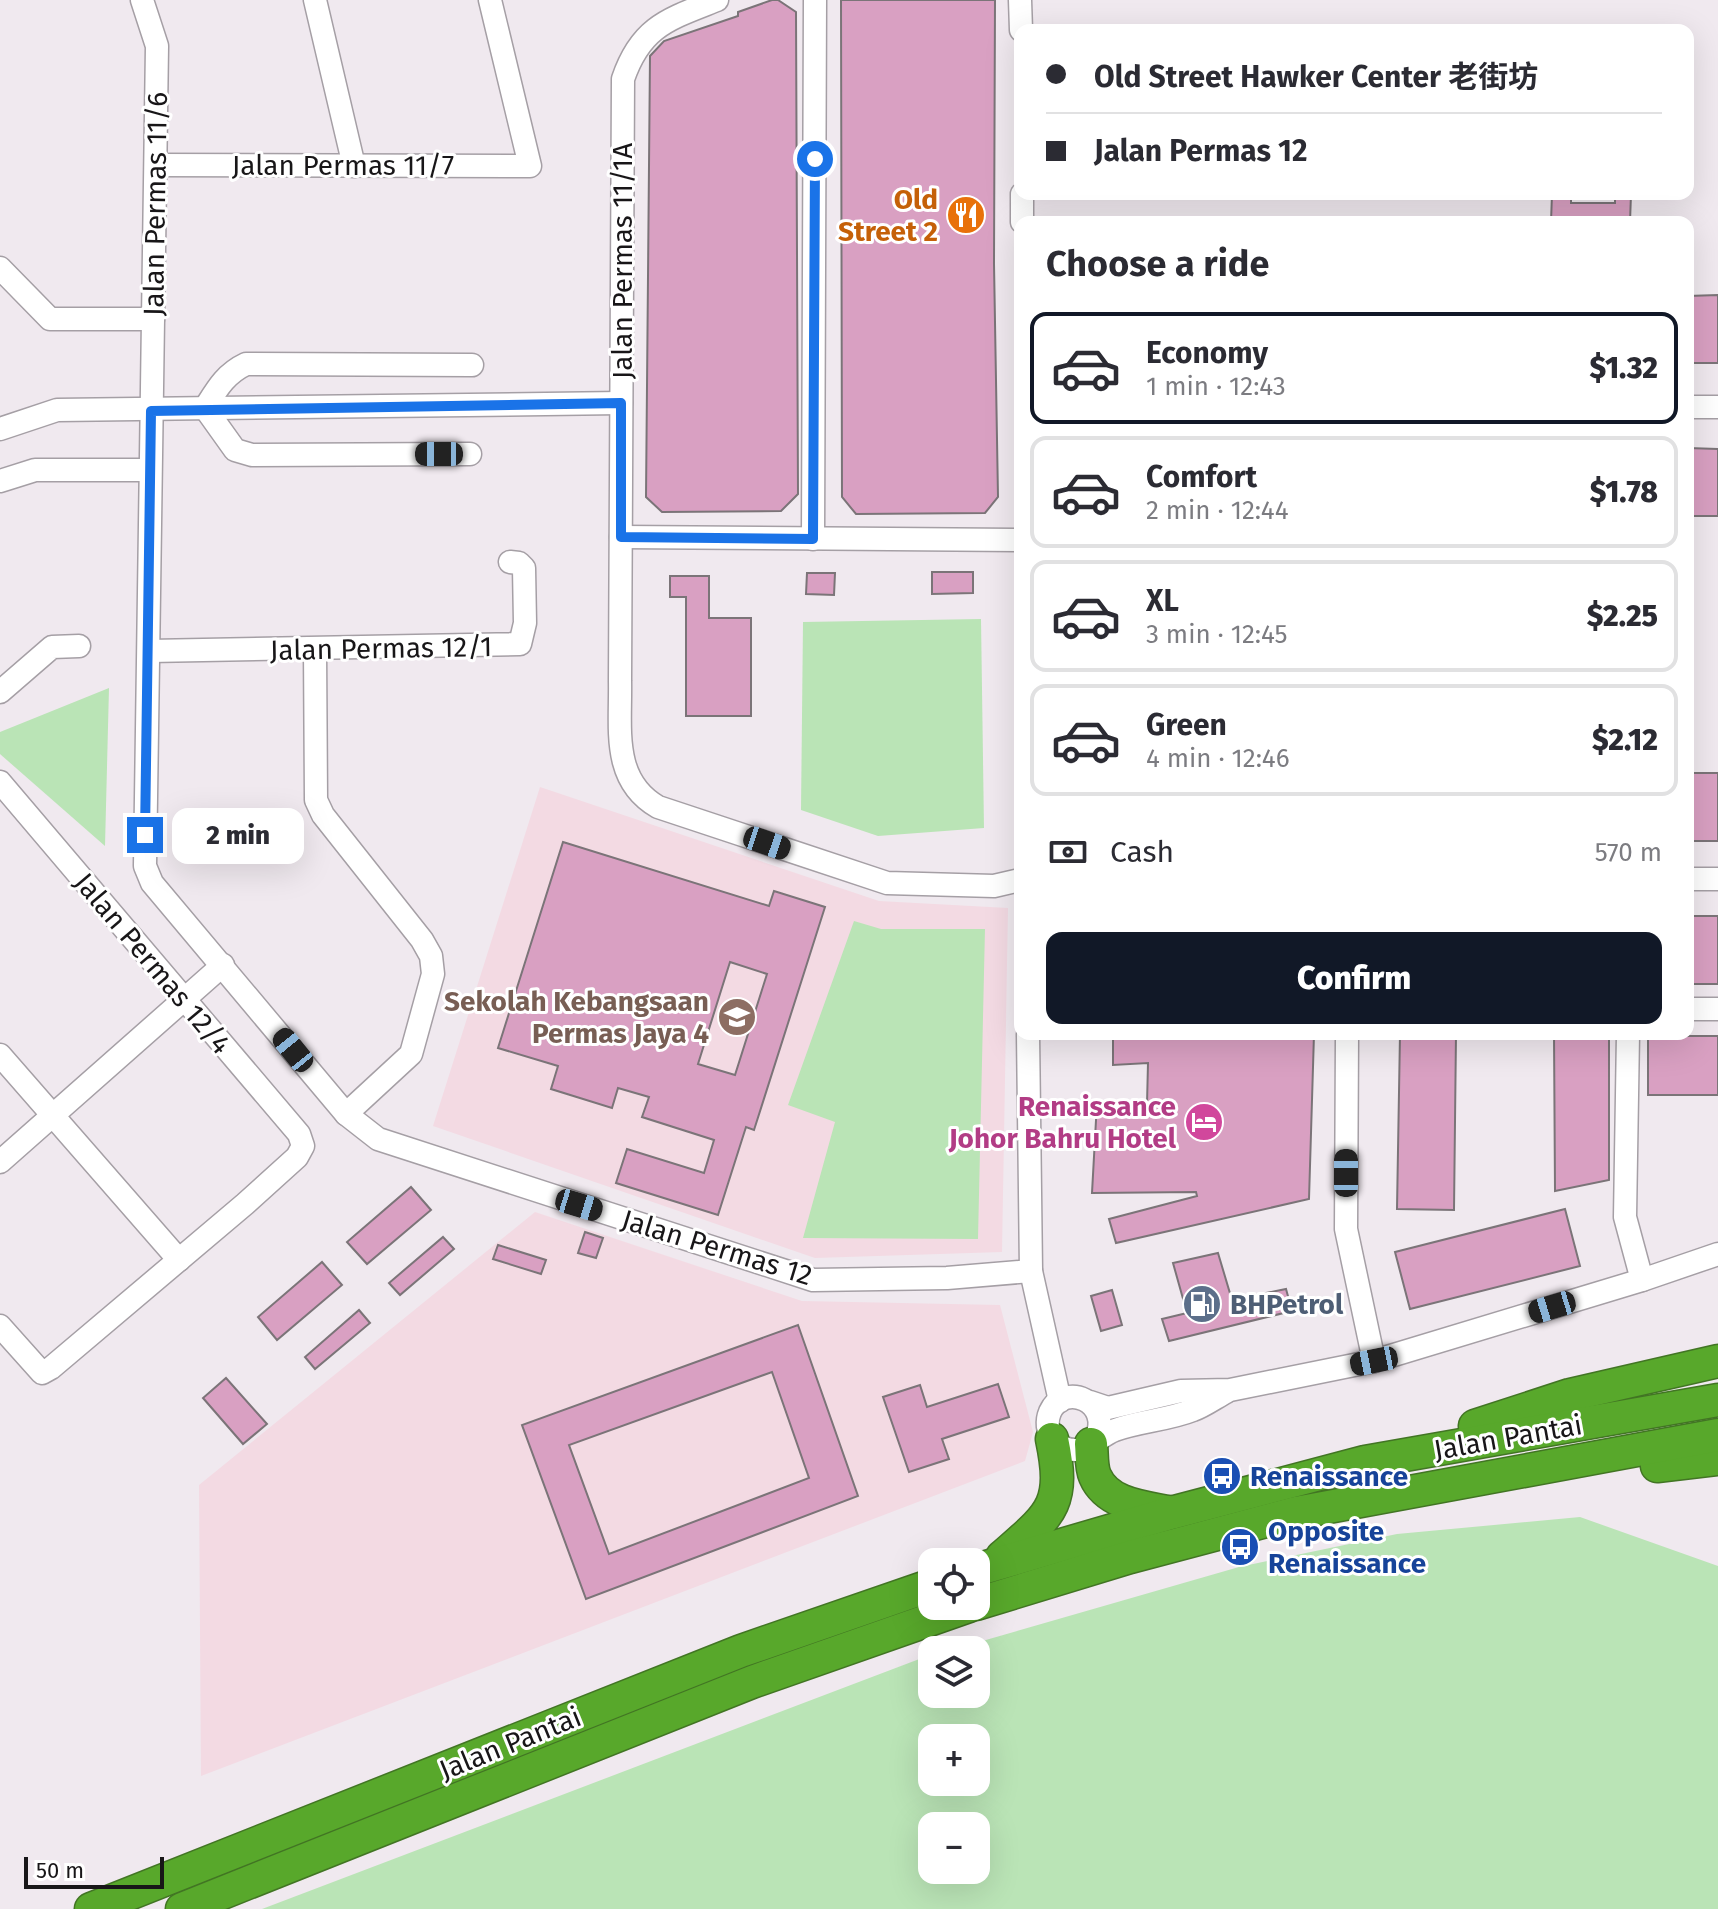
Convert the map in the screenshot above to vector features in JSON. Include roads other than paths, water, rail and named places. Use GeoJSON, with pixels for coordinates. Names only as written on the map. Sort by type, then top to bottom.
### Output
{"type":"FeatureCollection","features":[{"type":"Feature","properties":{"kind":"highway"},"geometry":{"type":"LineString","coordinates":[[1365,1462],[1570,1395],[1718,1361]]}},
{"type":"Feature","properties":{"kind":"highway","name":"Jalan Pantai"},"geometry":{"type":"LineString","coordinates":[[990,1566],[1171,1513],[1365,1462],[1718,1400]]}},
{"type":"Feature","properties":{"kind":"highway","name":"Jalan Pantai"},"geometry":{"type":"LineString","coordinates":[[990,1600],[1130,1557],[1296,1513],[1718,1435]]}},
{"type":"Feature","properties":{"kind":"highway"},"geometry":{"type":"LineString","coordinates":[[990,1563],[1040,1523],[1055,1501],[1059,1473],[1052,1439]]}},
{"type":"Feature","properties":{"kind":"highway"},"geometry":{"type":"LineString","coordinates":[[1094,1441],[1095,1476],[1107,1493],[1131,1505],[1171,1513]]}},
{"type":"Feature","properties":{"kind":"highway"},"geometry":{"type":"LineString","coordinates":[[1340,1504],[1718,1459]]}},
{"type":"Feature","properties":{"kind":"highway","name":"Jalan Pantai"},"geometry":{"type":"LineString","coordinates":[[91,1909],[741,1651],[918,1590]]}},
{"type":"Feature","properties":{"kind":"highway","name":"Jalan Pantai"},"geometry":{"type":"LineString","coordinates":[[182,1909],[752,1682],[929,1620]]}},
{"type":"Feature","properties":{"kind":"street","name":"Jalan Permas 11/6"},"geometry":{"type":"LineString","coordinates":[[142,0],[157,46],[151,411]]}},
{"type":"Feature","properties":{"kind":"street"},"geometry":{"type":"LineString","coordinates":[[315,0],[354,166]]}},
{"type":"Feature","properties":{"kind":"street","name":"Jalan Permas 11/7"},"geometry":{"type":"LineString","coordinates":[[156,165],[530,166],[490,0]]}},
{"type":"Feature","properties":{"kind":"street","name":"Jalan Permas 11/1A"},"geometry":{"type":"LineString","coordinates":[[717,0],[663,21],[649,32],[629,62],[623,79],[622,750],[631,785],[642,798],[658,807],[887,883],[994,886],[1014,881]]}},
{"type":"Feature","properties":{"kind":"street"},"geometry":{"type":"LineString","coordinates":[[813,539],[815,0]]}},
{"type":"Feature","properties":{"kind":"street"},"geometry":{"type":"LineString","coordinates":[[1020,0],[1021,24]]}},
{"type":"Feature","properties":{"kind":"street"},"geometry":{"type":"LineString","coordinates":[[0,268],[50,319],[153,319]]}},
{"type":"Feature","properties":{"kind":"street"},"geometry":{"type":"LineString","coordinates":[[205,408],[222,381],[246,364],[472,365]]}},
{"type":"Feature","properties":{"kind":"street"},"geometry":{"type":"LineString","coordinates":[[0,429],[57,410],[621,403]]}},
{"type":"Feature","properties":{"kind":"street"},"geometry":{"type":"LineString","coordinates":[[1694,407],[1718,407]]}},
{"type":"Feature","properties":{"kind":"street"},"geometry":{"type":"LineString","coordinates":[[205,408],[235,450],[252,455],[470,454]]}},
{"type":"Feature","properties":{"kind":"street","name":"Jalan Permas 12"},"geometry":{"type":"LineString","coordinates":[[151,411],[145,866],[152,883],[346,1114],[378,1139],[404,1149],[813,1280],[947,1278],[1031,1271]]}},
{"type":"Feature","properties":{"kind":"street"},"geometry":{"type":"LineString","coordinates":[[0,481],[35,470],[150,470]]}},
{"type":"Feature","properties":{"kind":"street"},"geometry":{"type":"LineString","coordinates":[[621,537],[1014,540]]}},
{"type":"Feature","properties":{"kind":"street","name":"Jalan Permas 12/1"},"geometry":{"type":"LineString","coordinates":[[150,651],[520,644],[525,623],[524,568],[519,563],[510,562]]}},
{"type":"Feature","properties":{"kind":"street"},"geometry":{"type":"LineString","coordinates":[[0,692],[52,647],[79,646]]}},
{"type":"Feature","properties":{"kind":"street"},"geometry":{"type":"LineString","coordinates":[[315,649],[316,800],[323,815],[422,940],[431,956],[433,974],[411,1054],[346,1114]]}},
{"type":"Feature","properties":{"kind":"street","name":"Jalan Permas 12/4"},"geometry":{"type":"LineString","coordinates":[[0,782],[299,1134],[303,1146],[297,1157],[179,1260]]}},
{"type":"Feature","properties":{"kind":"street"},"geometry":{"type":"LineString","coordinates":[[1694,879],[1718,879]]}},
{"type":"Feature","properties":{"kind":"street"},"geometry":{"type":"LineString","coordinates":[[0,1162],[223,965]]}},
{"type":"Feature","properties":{"kind":"street"},"geometry":{"type":"LineString","coordinates":[[1694,1009],[1718,1009]]}},
{"type":"Feature","properties":{"kind":"street"},"geometry":{"type":"LineString","coordinates":[[1028,1040],[1031,1271],[1060,1401]]}},
{"type":"Feature","properties":{"kind":"street"},"geometry":{"type":"LineString","coordinates":[[1347,1040],[1346,1229],[1374,1361]]}},
{"type":"Feature","properties":{"kind":"street"},"geometry":{"type":"LineString","coordinates":[[1628,1040],[1625,1217],[1642,1280]]}},
{"type":"Feature","properties":{"kind":"street"},"geometry":{"type":"LineString","coordinates":[[0,1055],[179,1260],[42,1373],[0,1326]]}},
{"type":"Feature","properties":{"kind":"street"},"geometry":{"type":"LineString","coordinates":[[1230,1390],[1193,1410],[1116,1429],[1075,1450],[1066,1449],[1052,1439],[1048,1431],[1049,1414],[1060,1401],[1075,1397],[1108,1408],[1181,1391],[1230,1390],[1374,1361],[1718,1254]]}},
{"type":"Feature","properties":{"kind":"street"},"geometry":{"type":"LineString","coordinates":[[1090,1402],[1099,1415],[1094,1441]]}},
{"type":"Feature","properties":{"kind":"place","name":"Old Street 2"},"geometry":{"type":"Point","coordinates":[966,215]}},
{"type":"Feature","properties":{"kind":"place","name":"Sekolah Kebangsaan Permas Jaya 4"},"geometry":{"type":"Point","coordinates":[737,1017]}},
{"type":"Feature","properties":{"kind":"place","name":"Renaissance Johor Bahru Hotel"},"geometry":{"type":"Point","coordinates":[1204,1122]}},
{"type":"Feature","properties":{"kind":"place","name":"BHPetrol"},"geometry":{"type":"Point","coordinates":[1202,1304]}},
{"type":"Feature","properties":{"kind":"place","name":"Renaissance"},"geometry":{"type":"Point","coordinates":[1222,1476]}},
{"type":"Feature","properties":{"kind":"place","name":"Opposite Renaissance"},"geometry":{"type":"Point","coordinates":[1240,1547]}}]}
